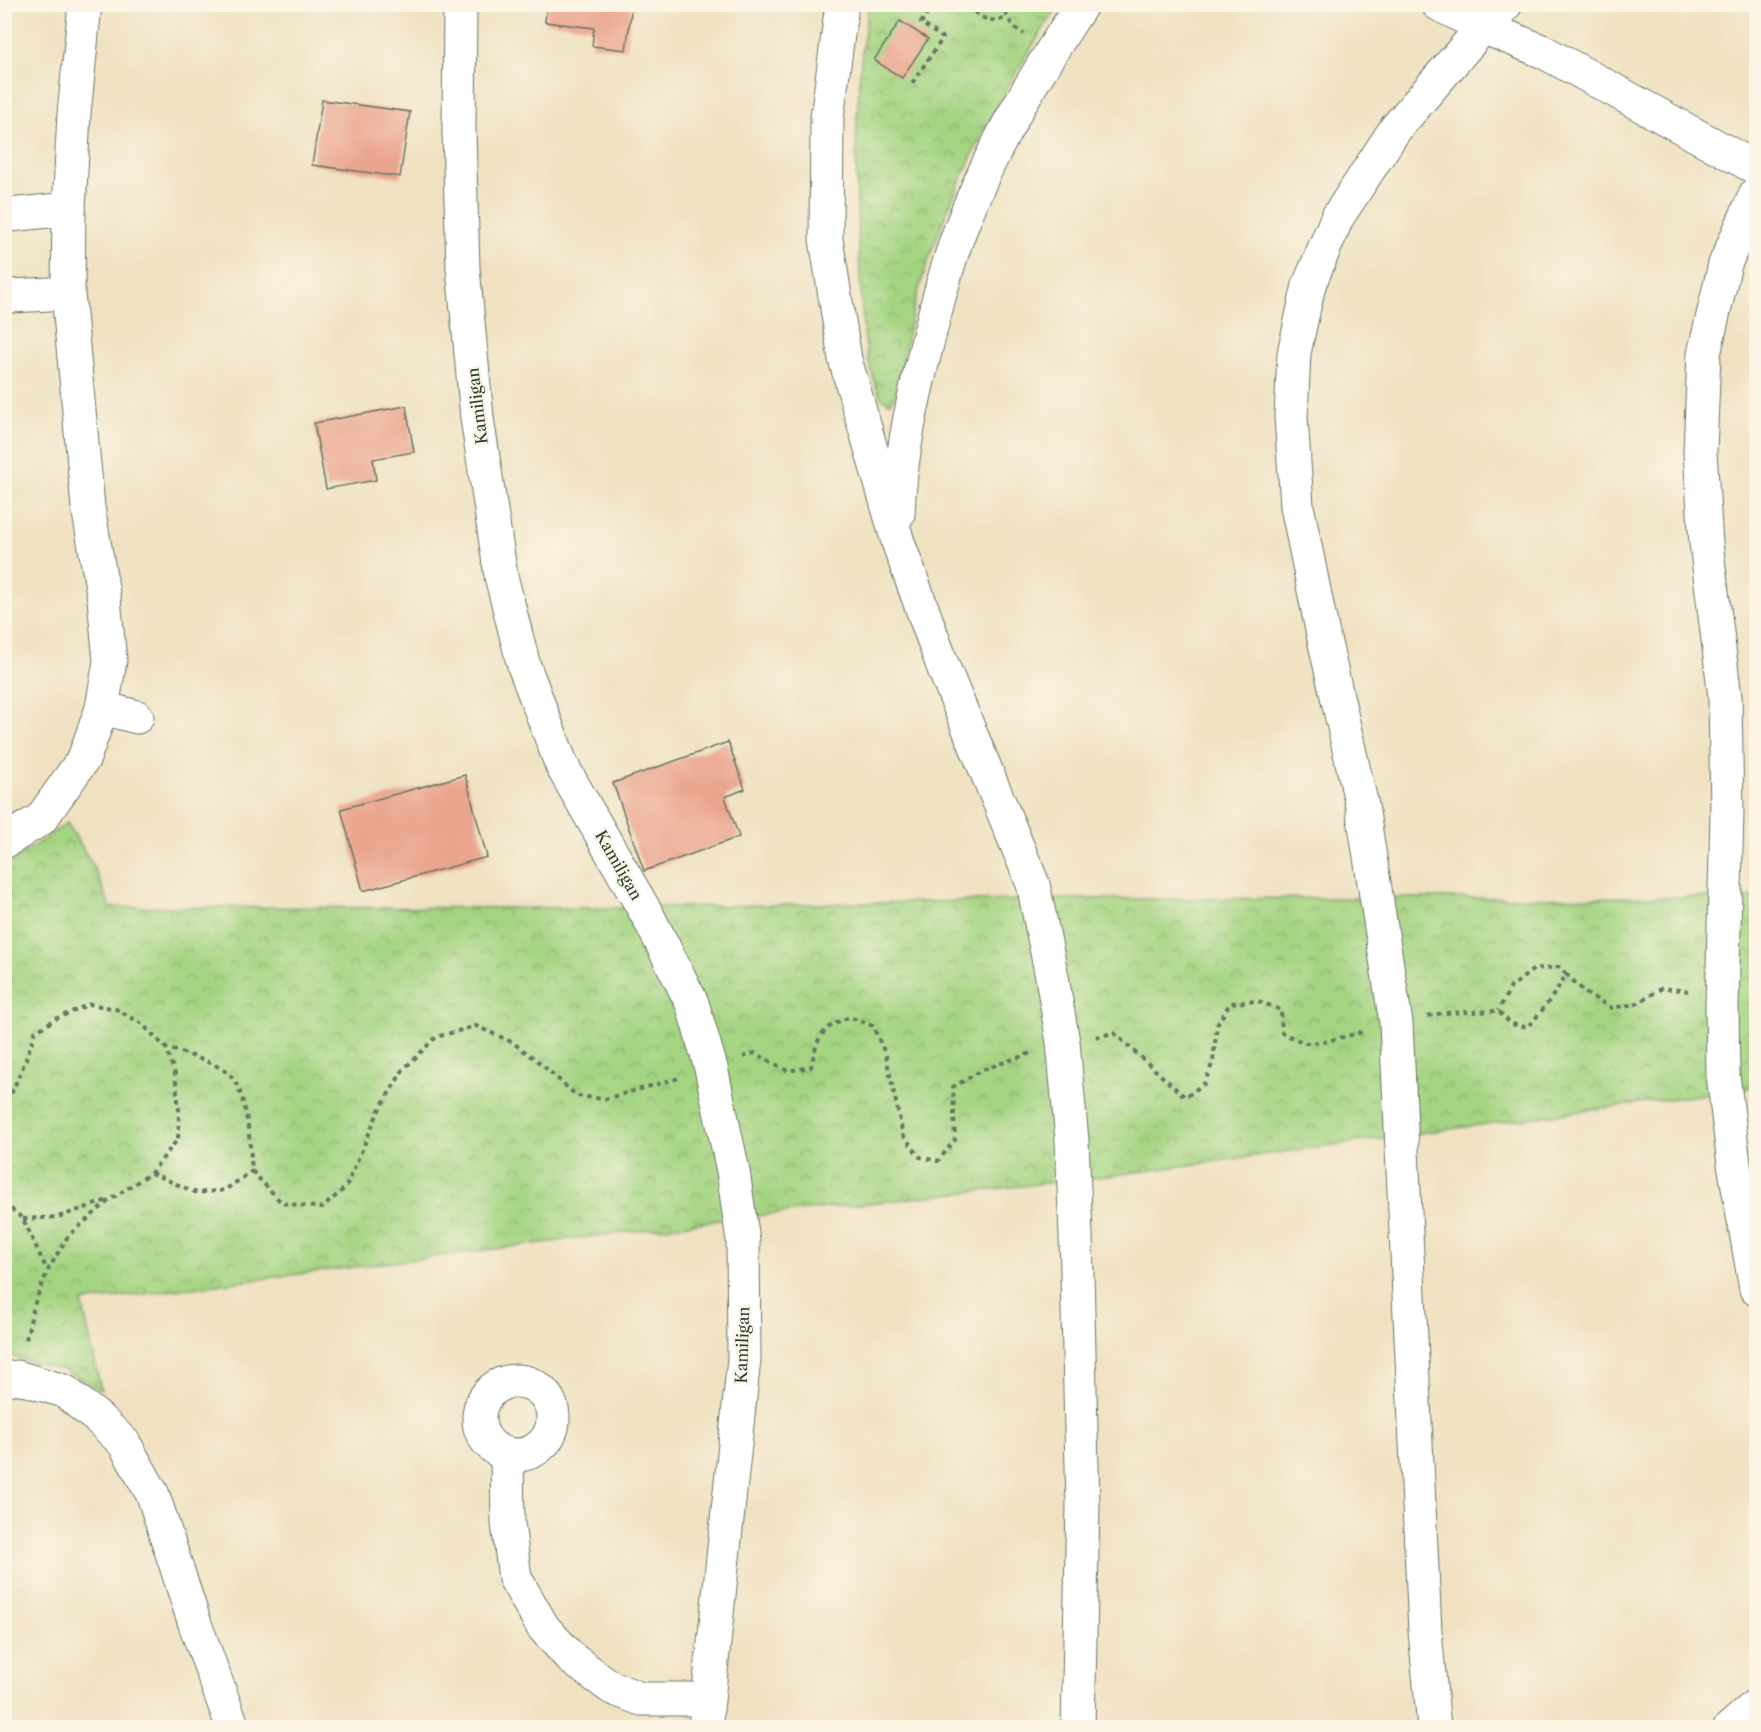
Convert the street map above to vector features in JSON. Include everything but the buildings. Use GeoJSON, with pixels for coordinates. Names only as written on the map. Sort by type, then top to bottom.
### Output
{"type":"FeatureCollection","features":[{"type":"Feature","properties":{"kind":"street"},"geometry":{"type":"LineString","coordinates":[[4,842],[41,819],[84,758],[102,708],[110,660],[104,599],[88,507],[68,293],[69,208],[76,92],[85,4]]}},
{"type":"Feature","properties":{"kind":"street","name":"Kamiligan"},"geometry":{"type":"LineString","coordinates":[[460,4],[459,110],[463,268],[477,418],[501,576],[524,666],[562,766],[649,918],[692,1003],[711,1068],[733,1171],[743,1241],[744,1359],[707,1713]]}},
{"type":"Feature","properties":{"kind":"street"},"geometry":{"type":"LineString","coordinates":[[842,4],[827,118],[826,240],[845,359],[898,542],[944,669],[1033,885],[1053,977],[1063,1042],[1072,1141],[1083,1506],[1078,1728]]}},
{"type":"Feature","properties":{"kind":"street"},"geometry":{"type":"LineString","coordinates":[[898,542],[899,477],[913,402],[937,306],[962,225],[1004,133],[1051,51],[1082,4]]}},
{"type":"Feature","properties":{"kind":"street"},"geometry":{"type":"LineString","coordinates":[[1438,4],[1483,27],[1544,52],[1756,168]]}},
{"type":"Feature","properties":{"kind":"street"},"geometry":{"type":"LineString","coordinates":[[1434,1728],[1425,1631],[1396,1023],[1362,806],[1324,641],[1297,506],[1291,417],[1294,353],[1309,285],[1337,218],[1396,128],[1483,27],[1506,4]]}},
{"type":"Feature","properties":{"kind":"street"},"geometry":{"type":"LineString","coordinates":[[1756,193],[1725,264],[1704,354],[1700,452],[1706,543],[1725,697],[1727,812],[1722,1006],[1723,1075],[1734,1164],[1756,1289]]}},
{"type":"Feature","properties":{"kind":"street"},"geometry":{"type":"LineString","coordinates":[[4,217],[69,208]]}},
{"type":"Feature","properties":{"kind":"street"},"geometry":{"type":"LineString","coordinates":[[4,295],[68,293]]}},
{"type":"Feature","properties":{"kind":"street"},"geometry":{"type":"LineString","coordinates":[[102,708],[137,717]]}},
{"type":"Feature","properties":{"kind":"street"},"geometry":{"type":"LineString","coordinates":[[11,1379],[63,1392],[98,1418],[124,1443],[153,1495],[195,1624],[233,1728]]}},
{"type":"Feature","properties":{"kind":"street"},"geometry":{"type":"LineString","coordinates":[[507,1455],[508,1523],[515,1578],[543,1628],[571,1658],[612,1688],[641,1699],[707,1713]]}},
{"type":"Feature","properties":{"kind":"street"},"geometry":{"type":"LineString","coordinates":[[1730,1728],[1756,1705]]}},
{"type":"Feature","properties":{"kind":"path"},"geometry":{"type":"LineString","coordinates":[[912,83],[943,38],[921,23],[933,4]]}},
{"type":"Feature","properties":{"kind":"path"},"geometry":{"type":"LineString","coordinates":[[972,4],[973,11],[982,19],[992,22],[1007,18]]}},
{"type":"Feature","properties":{"kind":"path"},"geometry":{"type":"LineString","coordinates":[[1498,1011],[1511,987],[1534,969],[1559,967],[1587,994],[1612,1008],[1635,1004],[1662,988],[1698,992],[1722,1006]]}},
{"type":"Feature","properties":{"kind":"path"},"geometry":{"type":"LineString","coordinates":[[166,1048],[200,1058],[230,1076],[243,1100],[252,1171],[282,1203],[322,1208],[346,1187],[379,1110],[403,1070],[436,1036],[476,1026],[512,1042],[538,1061],[577,1096],[605,1099],[658,1085],[755,1053],[788,1071],[811,1067],[819,1039],[830,1025],[849,1017],[873,1026],[886,1056],[903,1135],[920,1157],[938,1161],[955,1140],[953,1087],[982,1070],[1063,1042],[1114,1034],[1185,1098],[1204,1084],[1213,1062],[1217,1025],[1230,1003],[1258,1001],[1281,1010],[1282,1032],[1305,1043],[1324,1042],[1443,1013],[1498,1011],[1511,1024],[1527,1027],[1555,994],[1566,974]]}},
{"type":"Feature","properties":{"kind":"path"},"geometry":{"type":"LineString","coordinates":[[4,1110],[22,1071],[35,1032],[57,1018],[90,1004],[116,1009],[142,1024],[166,1048],[175,1074],[179,1110],[178,1140],[151,1173],[111,1199],[68,1236],[48,1270],[34,1305],[11,1379]]}},
{"type":"Feature","properties":{"kind":"path"},"geometry":{"type":"LineString","coordinates":[[151,1173],[197,1193],[225,1190],[252,1171]]}},
{"type":"Feature","properties":{"kind":"path"},"geometry":{"type":"LineString","coordinates":[[23,1219],[58,1217],[111,1199]]}},
{"type":"Feature","properties":{"kind":"path"},"geometry":{"type":"LineString","coordinates":[[4,1203],[23,1219],[48,1270]]}},
{"type":"Feature","properties":{"kind":"green space"},"geometry":{"type":"Polygon","coordinates":[[[869,5],[1059,5],[996,108],[945,216],[918,292],[895,395],[890,403],[881,398],[870,368],[864,337],[861,289],[857,206],[857,138],[860,71],[869,5]]]}},
{"type":"Feature","properties":{"kind":"green space"},"geometry":{"type":"Polygon","coordinates":[[[67,823],[93,865],[110,907],[613,908],[1071,899],[1756,897],[1756,1087],[1108,1176],[712,1221],[82,1302],[101,1390],[64,1370],[5,1355],[5,864],[67,823]]]}}]}
